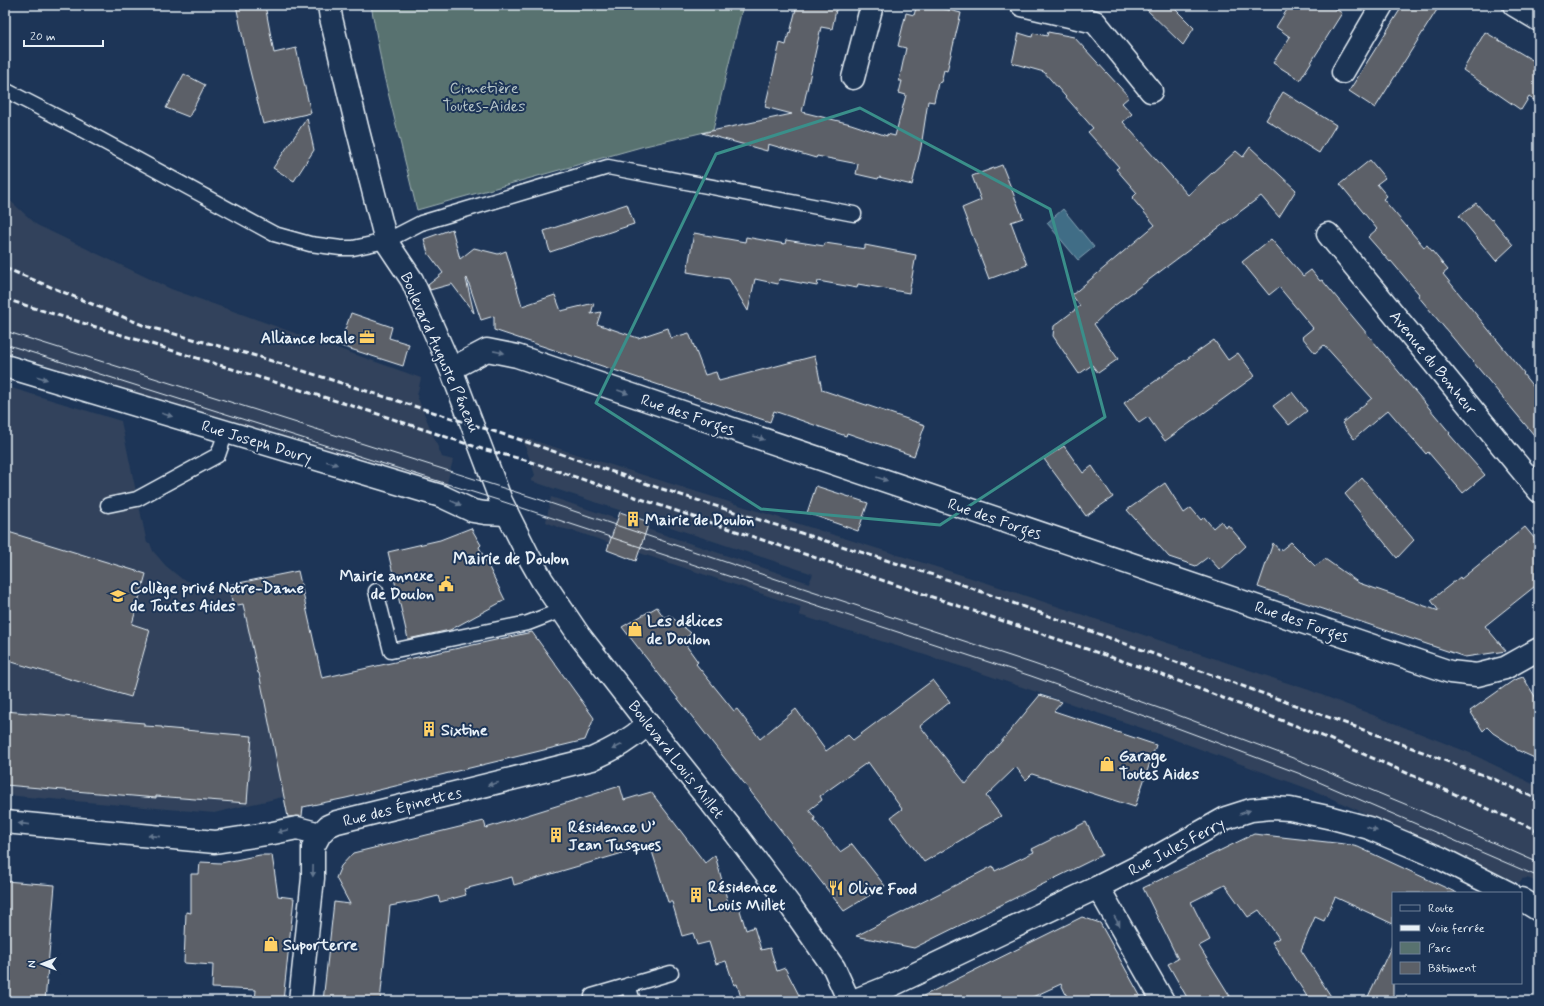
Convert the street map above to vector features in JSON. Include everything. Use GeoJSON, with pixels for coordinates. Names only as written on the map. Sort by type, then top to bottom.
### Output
{"type":"FeatureCollection","features":[{"type":"Feature","properties":{"kind":"street","name":"Boulevard Auguste Péneau"},"geometry":{"type":"LineString","coordinates":[[329,5],[356,127],[386,241],[412,280],[451,369],[507,514]]}},
{"type":"Feature","properties":{"kind":"street"},"geometry":{"type":"LineString","coordinates":[[853,78],[872,5]]}},
{"type":"Feature","properties":{"kind":"street"},"geometry":{"type":"LineString","coordinates":[[1022,5],[1095,22],[1151,91]]}},
{"type":"Feature","properties":{"kind":"street"},"geometry":{"type":"LineString","coordinates":[[1343,72],[1382,5]]}},
{"type":"Feature","properties":{"kind":"street"},"geometry":{"type":"LineString","coordinates":[[1514,5],[1539,20]]}},
{"type":"Feature","properties":{"kind":"street","name":"Avenue du Bonheur"},"geometry":{"type":"LineString","coordinates":[[1328,234],[1539,491]]}},
{"type":"Feature","properties":{"kind":"street","name":"Rue des Forges"},"geometry":{"type":"LineString","coordinates":[[451,369],[487,350],[517,356],[1450,672],[1477,675],[1505,668],[1539,649]]}},
{"type":"Feature","properties":{"kind":"street","name":"Rue Joseph Doury"},"geometry":{"type":"LineString","coordinates":[[5,366],[441,496],[473,511],[484,514],[507,514]]}},
{"type":"Feature","properties":{"kind":"street","name":"Boulevard Louis Millet"},"geometry":{"type":"LineString","coordinates":[[507,514],[542,580],[579,635],[736,834],[792,908],[834,968],[849,1001]]}},
{"type":"Feature","properties":{"kind":"street","name":"Rue des Épinettes"},"geometry":{"type":"LineString","coordinates":[[320,834],[328,826],[337,822],[592,759],[634,737],[648,724]]}},
{"type":"Feature","properties":{"kind":"street","name":"Rue Jules Ferry"},"geometry":{"type":"LineString","coordinates":[[853,1001],[888,987],[1098,887],[1153,859],[1226,818],[1251,810],[1271,808],[1290,809],[1369,828],[1440,858],[1508,892]]}},
{"type":"Feature","properties":{"kind":"street"},"geometry":{"type":"LineString","coordinates":[[5,822],[215,842],[297,828],[320,834],[313,847],[312,878],[300,1001]]}},
{"type":"Feature","properties":{"kind":"street"},"geometry":{"type":"LineString","coordinates":[[1098,887],[1163,1001]]}},
{"type":"Feature","properties":{"kind":"lane"},"geometry":{"type":"LineString","coordinates":[[5,90],[79,128],[274,234],[310,244],[353,248],[386,241],[421,223],[608,167],[854,214]]}},
{"type":"Feature","properties":{"kind":"lane"},"geometry":{"type":"LineString","coordinates":[[108,505],[137,499],[218,455],[226,432]]}},
{"type":"Feature","properties":{"kind":"lane"},"geometry":{"type":"LineString","coordinates":[[376,591],[391,651],[528,623],[562,610]]}},
{"type":"Feature","properties":{"kind":"lane"},"geometry":{"type":"LineString","coordinates":[[594,1001],[592,996],[671,973]]}},
{"type":"Feature","properties":{"kind":"lane"},"geometry":{"type":"LineString","coordinates":[[628,986],[633,1001]]}},
{"type":"Feature","properties":{"kind":"highlighted area"},"geometry":{"type":"Polygon","coordinates":[[[860,108],[1050,209],[1105,417],[940,525],[761,509],[596,403],[716,154],[860,108]]]}},
{"type":"Feature","properties":{"kind":"shaded area"},"geometry":{"type":"Polygon","coordinates":[[[5,196],[37,225],[171,289],[421,378],[417,396],[442,457],[453,460],[445,491],[5,352],[5,196]]]}},
{"type":"Feature","properties":{"kind":"shaded area"},"geometry":{"type":"Polygon","coordinates":[[[1063,209],[1094,247],[1078,260],[1047,223],[1063,209]]]}},
{"type":"Feature","properties":{"kind":"shaded area","name":"Collège privé Notre-Dame de Toutes Aides"},"geometry":{"type":"Polygon","coordinates":[[[5,386],[121,421],[147,543],[150,543],[153,551],[166,566],[182,579],[208,588],[229,585],[233,606],[243,604],[260,682],[273,679],[302,807],[286,810],[283,797],[214,813],[5,795],[5,386]]]}},
{"type":"Feature","properties":{"kind":"shaded area"},"geometry":{"type":"Polygon","coordinates":[[[522,437],[987,583],[1309,690],[1470,753],[1539,787],[1539,848],[1536,846],[1533,853],[1539,853],[1539,883],[1527,878],[1522,879],[1519,883],[1317,792],[1159,734],[972,670],[799,615],[801,607],[574,531],[560,528],[546,522],[551,497],[809,583],[813,574],[531,481],[535,475],[522,437]]]}},
{"type":"Feature","properties":{"kind":"green space","name":"Cimetière Toutes-Aides"},"geometry":{"type":"Polygon","coordinates":[[[371,5],[743,5],[713,130],[641,147],[417,210],[383,72],[371,5]]]}},
{"type":"Feature","properties":{"kind":"building"},"geometry":{"type":"Polygon","coordinates":[[[236,5],[265,5],[274,53],[296,48],[311,113],[263,124],[236,5]]]}},
{"type":"Feature","properties":{"kind":"building"},"geometry":{"type":"Polygon","coordinates":[[[797,5],[837,5],[832,29],[821,27],[802,112],[851,124],[887,136],[887,134],[895,136],[906,95],[899,93],[902,81],[899,81],[906,48],[898,46],[906,13],[914,15],[917,5],[929,5],[961,13],[947,71],[944,70],[941,82],[938,83],[934,102],[928,101],[921,147],[912,185],[879,177],[878,179],[856,174],[858,164],[817,156],[816,158],[768,144],[767,151],[702,133],[792,114],[765,107],[780,43],[786,45],[797,5]]]}},
{"type":"Feature","properties":{"kind":"building"},"geometry":{"type":"Polygon","coordinates":[[[1142,5],[1171,5],[1194,28],[1183,45],[1142,5]]]}},
{"type":"Feature","properties":{"kind":"building"},"geometry":{"type":"Polygon","coordinates":[[[1290,5],[1329,5],[1342,13],[1300,80],[1273,63],[1290,37],[1276,27],[1290,5]]]}},
{"type":"Feature","properties":{"kind":"building"},"geometry":{"type":"Polygon","coordinates":[[[1403,5],[1440,5],[1375,108],[1349,91],[1403,5]]]}},
{"type":"Feature","properties":{"kind":"building"},"geometry":{"type":"Polygon","coordinates":[[[1048,32],[1074,37],[1129,97],[1122,103],[1132,114],[1123,122],[1188,195],[1236,151],[1243,157],[1250,147],[1296,190],[1279,217],[1261,196],[1110,309],[1094,324],[1118,359],[1098,373],[1092,365],[1079,374],[1053,336],[1054,326],[1080,306],[1072,295],[1155,225],[1132,198],[1137,193],[1116,169],[1119,167],[1088,132],[1093,128],[1044,72],[1012,63],[1019,33],[1032,37],[1033,33],[1047,36],[1048,32]]]}},
{"type":"Feature","properties":{"kind":"building"},"geometry":{"type":"Polygon","coordinates":[[[1485,32],[1539,64],[1539,103],[1529,97],[1521,110],[1463,70],[1485,32]]]}},
{"type":"Feature","properties":{"kind":"building"},"geometry":{"type":"Polygon","coordinates":[[[184,74],[205,85],[189,117],[166,108],[184,74]]]}},
{"type":"Feature","properties":{"kind":"building"},"geometry":{"type":"Polygon","coordinates":[[[1283,92],[1336,125],[1319,153],[1266,120],[1283,92]]]}},
{"type":"Feature","properties":{"kind":"building"},"geometry":{"type":"Polygon","coordinates":[[[307,118],[314,150],[294,181],[273,168],[307,118]]]}},
{"type":"Feature","properties":{"kind":"building"},"geometry":{"type":"Polygon","coordinates":[[[1370,160],[1385,178],[1377,184],[1387,196],[1383,199],[1424,247],[1427,245],[1448,270],[1443,274],[1524,373],[1523,374],[1539,394],[1539,441],[1418,296],[1419,294],[1368,237],[1377,229],[1340,184],[1370,160]]]}},
{"type":"Feature","properties":{"kind":"building"},"geometry":{"type":"Polygon","coordinates":[[[1002,165],[1023,218],[1011,222],[1027,265],[989,279],[962,208],[981,200],[972,176],[1002,165]]]}},
{"type":"Feature","properties":{"kind":"building"},"geometry":{"type":"Polygon","coordinates":[[[1476,203],[1491,220],[1492,219],[1513,245],[1496,261],[1459,216],[1476,203]]]}},
{"type":"Feature","properties":{"kind":"building"},"geometry":{"type":"Polygon","coordinates":[[[627,204],[634,224],[550,252],[544,231],[627,204]]]}},
{"type":"Feature","properties":{"kind":"building"},"geometry":{"type":"Polygon","coordinates":[[[452,229],[460,259],[474,248],[498,254],[506,251],[522,306],[555,295],[561,311],[594,303],[591,314],[601,312],[597,324],[638,338],[668,328],[671,338],[689,333],[705,375],[716,372],[719,381],[815,356],[822,390],[925,425],[914,456],[847,433],[846,436],[774,411],[770,422],[494,330],[494,316],[481,320],[467,278],[474,313],[452,284],[430,290],[428,285],[443,273],[428,253],[424,239],[452,229]]]}},
{"type":"Feature","properties":{"kind":"building"},"geometry":{"type":"Polygon","coordinates":[[[694,233],[745,242],[746,237],[785,244],[786,240],[824,246],[825,243],[865,249],[865,245],[916,255],[909,293],[858,284],[857,288],[818,281],[817,286],[779,279],[778,284],[755,279],[748,311],[729,279],[687,272],[694,233]]]}},
{"type":"Feature","properties":{"kind":"building"},"geometry":{"type":"Polygon","coordinates":[[[1271,239],[1303,276],[1311,270],[1320,281],[1322,280],[1450,433],[1449,434],[1485,475],[1463,493],[1428,452],[1426,454],[1388,410],[1354,439],[1342,423],[1372,398],[1324,345],[1315,353],[1302,337],[1313,328],[1279,287],[1269,295],[1242,262],[1271,239]]]}},
{"type":"Feature","properties":{"kind":"building","name":"Alliance locale"},"geometry":{"type":"Polygon","coordinates":[[[351,313],[392,327],[389,338],[409,344],[403,366],[341,346],[343,335],[351,313]]]}},
{"type":"Feature","properties":{"kind":"building"},"geometry":{"type":"Polygon","coordinates":[[[1214,340],[1228,360],[1238,353],[1255,376],[1165,441],[1148,417],[1139,423],[1124,403],[1214,340]]]}},
{"type":"Feature","properties":{"kind":"building"},"geometry":{"type":"Polygon","coordinates":[[[1292,392],[1307,411],[1289,425],[1273,406],[1292,392]]]}},
{"type":"Feature","properties":{"kind":"building"},"geometry":{"type":"Polygon","coordinates":[[[1064,446],[1083,473],[1092,466],[1113,497],[1086,516],[1044,459],[1064,446]]]}},
{"type":"Feature","properties":{"kind":"building"},"geometry":{"type":"Polygon","coordinates":[[[1362,478],[1414,540],[1397,558],[1345,494],[1362,478]]]}},
{"type":"Feature","properties":{"kind":"building"},"geometry":{"type":"Polygon","coordinates":[[[1165,483],[1184,513],[1191,508],[1201,520],[1204,517],[1213,528],[1221,521],[1226,528],[1228,525],[1246,546],[1220,570],[1208,557],[1196,566],[1169,557],[1127,510],[1165,483]]]}},
{"type":"Feature","properties":{"kind":"building"},"geometry":{"type":"Polygon","coordinates":[[[816,486],[868,503],[858,531],[807,513],[816,486]]]}},
{"type":"Feature","properties":{"kind":"building"},"geometry":{"type":"Polygon","coordinates":[[[620,512],[649,522],[636,561],[607,550],[620,512]]]}},
{"type":"Feature","properties":{"kind":"building"},"geometry":{"type":"Polygon","coordinates":[[[1525,527],[1539,544],[1539,583],[1485,626],[1506,651],[1465,657],[1258,587],[1273,543],[1280,551],[1291,542],[1315,566],[1325,559],[1359,583],[1439,611],[1431,600],[1460,577],[1461,579],[1525,527]]]}},
{"type":"Feature","properties":{"kind":"building","name":"Mairie annexe de Doulon"},"geometry":{"type":"Polygon","coordinates":[[[471,528],[481,545],[479,547],[505,600],[450,630],[408,639],[388,552],[440,540],[471,528]]]}},
{"type":"Feature","properties":{"kind":"building"},"geometry":{"type":"Polygon","coordinates":[[[5,531],[146,574],[132,624],[150,630],[131,697],[5,660],[5,531]]]}},
{"type":"Feature","properties":{"kind":"building","name":"Sixtine"},"geometry":{"type":"Polygon","coordinates":[[[298,571],[322,678],[532,632],[594,718],[585,740],[303,807],[302,816],[288,817],[259,673],[243,604],[233,606],[229,585],[298,571]]]}},
{"type":"Feature","properties":{"kind":"building"},"geometry":{"type":"Polygon","coordinates":[[[657,607],[664,618],[669,615],[691,633],[683,641],[698,662],[696,664],[734,711],[737,709],[760,739],[796,709],[826,751],[848,735],[853,740],[933,680],[950,702],[920,726],[966,784],[1040,695],[1062,702],[1054,711],[1156,745],[1135,807],[1032,774],[1026,780],[1016,767],[986,796],[1001,816],[924,862],[891,817],[902,809],[868,762],[820,796],[822,800],[809,810],[815,818],[814,820],[840,852],[852,844],[885,886],[844,911],[622,627],[657,607]]]}},
{"type":"Feature","properties":{"kind":"building"},"geometry":{"type":"Polygon","coordinates":[[[1523,677],[1539,703],[1539,760],[1517,750],[1487,727],[1483,731],[1470,711],[1514,680],[1523,677]]]}},
{"type":"Feature","properties":{"kind":"building"},"geometry":{"type":"Polygon","coordinates":[[[5,711],[144,723],[144,726],[252,736],[247,803],[156,796],[156,798],[5,785],[5,711]]]}},
{"type":"Feature","properties":{"kind":"building"},"geometry":{"type":"Polygon","coordinates":[[[620,786],[624,800],[651,792],[705,863],[715,855],[730,910],[739,907],[746,930],[754,927],[761,950],[770,948],[777,971],[785,968],[802,1001],[742,1001],[737,984],[734,985],[726,961],[716,964],[709,942],[697,945],[693,933],[682,936],[672,902],[668,902],[650,845],[514,885],[512,877],[464,889],[466,895],[440,902],[438,896],[390,906],[380,1001],[323,1001],[334,902],[350,904],[336,878],[341,866],[353,853],[484,821],[486,828],[620,786]]]}},
{"type":"Feature","properties":{"kind":"building"},"geometry":{"type":"Polygon","coordinates":[[[1086,822],[1102,855],[914,948],[856,936],[993,866],[995,871],[1034,852],[1032,849],[1086,822]]]}},
{"type":"Feature","properties":{"kind":"building"},"geometry":{"type":"Polygon","coordinates":[[[1254,834],[1345,844],[1358,847],[1455,892],[1392,892],[1392,924],[1335,897],[1324,921],[1315,917],[1301,950],[1334,1001],[1310,1001],[1272,942],[1279,938],[1259,910],[1248,917],[1225,885],[1191,902],[1210,940],[1199,946],[1233,1001],[1189,1001],[1168,964],[1178,959],[1143,888],[1254,834]]]}},
{"type":"Feature","properties":{"kind":"building"},"geometry":{"type":"Polygon","coordinates":[[[260,855],[272,855],[278,896],[294,898],[283,1001],[255,1001],[256,990],[212,988],[213,965],[184,963],[186,912],[191,913],[191,874],[199,874],[200,862],[221,863],[260,855]]]}},
{"type":"Feature","properties":{"kind":"building"},"geometry":{"type":"Polygon","coordinates":[[[5,881],[55,885],[45,1001],[5,1001],[5,881]]]}},
{"type":"Feature","properties":{"kind":"building"},"geometry":{"type":"Polygon","coordinates":[[[1082,917],[1100,923],[1143,1001],[1069,1001],[1061,984],[1024,1001],[913,1001],[1082,917]]]}},
{"type":"Feature","properties":{"kind":"building"},"geometry":{"type":"Polygon","coordinates":[[[1392,945],[1393,1001],[1366,1001],[1392,945]]]}},
{"type":"Feature","properties":{"kind":"tram line"},"geometry":{"type":"LineString","coordinates":[[5,331],[538,499],[1034,664],[1167,711],[1301,761],[1417,809],[1539,863]]}},
{"type":"Feature","properties":{"kind":"tram line"},"geometry":{"type":"LineString","coordinates":[[5,344],[501,501],[1031,676],[1164,723],[1298,773],[1539,877]]}},
{"type":"Feature","properties":{"kind":"railway"},"geometry":{"type":"LineString","coordinates":[[5,268],[145,326],[256,356],[518,439],[659,488],[952,581],[1386,738],[1496,780],[1539,800]]}},
{"type":"Feature","properties":{"kind":"railway"},"geometry":{"type":"LineString","coordinates":[[5,299],[372,412],[482,449],[525,460],[1152,671],[1320,735],[1539,831]]}},
{"type":"Feature","properties":{"kind":"place","name":"Alliance locale"},"geometry":{"type":"Point","coordinates":[367,337]}},
{"type":"Feature","properties":{"kind":"place","name":"Mairie de Doulon"},"geometry":{"type":"Point","coordinates":[633,519]}},
{"type":"Feature","properties":{"kind":"place","name":"Mairie annexe de Doulon"},"geometry":{"type":"Point","coordinates":[446,584]}},
{"type":"Feature","properties":{"kind":"place","name":"Collège privé Notre-Dame de Toutes Aides"},"geometry":{"type":"Point","coordinates":[118,596]}},
{"type":"Feature","properties":{"kind":"place","name":"Les délices de Doulon"},"geometry":{"type":"Point","coordinates":[635,629]}},
{"type":"Feature","properties":{"kind":"place","name":"Sixtine"},"geometry":{"type":"Point","coordinates":[429,729]}},
{"type":"Feature","properties":{"kind":"place","name":"Garage Toutes Aides"},"geometry":{"type":"Point","coordinates":[1107,764]}},
{"type":"Feature","properties":{"kind":"place","name":"Résidence U’ Jean Tusques"},"geometry":{"type":"Point","coordinates":[556,835]}},
{"type":"Feature","properties":{"kind":"place","name":"Olive Food"},"geometry":{"type":"Point","coordinates":[836,888]}},
{"type":"Feature","properties":{"kind":"place","name":"Résidence Louis Millet"},"geometry":{"type":"Point","coordinates":[696,895]}},
{"type":"Feature","properties":{"kind":"place","name":"Suporterre"},"geometry":{"type":"Point","coordinates":[271,944]}},
{"type":"Feature","properties":{"kind":"district","name":"Mairie de Doulon"},"geometry":{"type":"Point","coordinates":[511,558]}}]}
